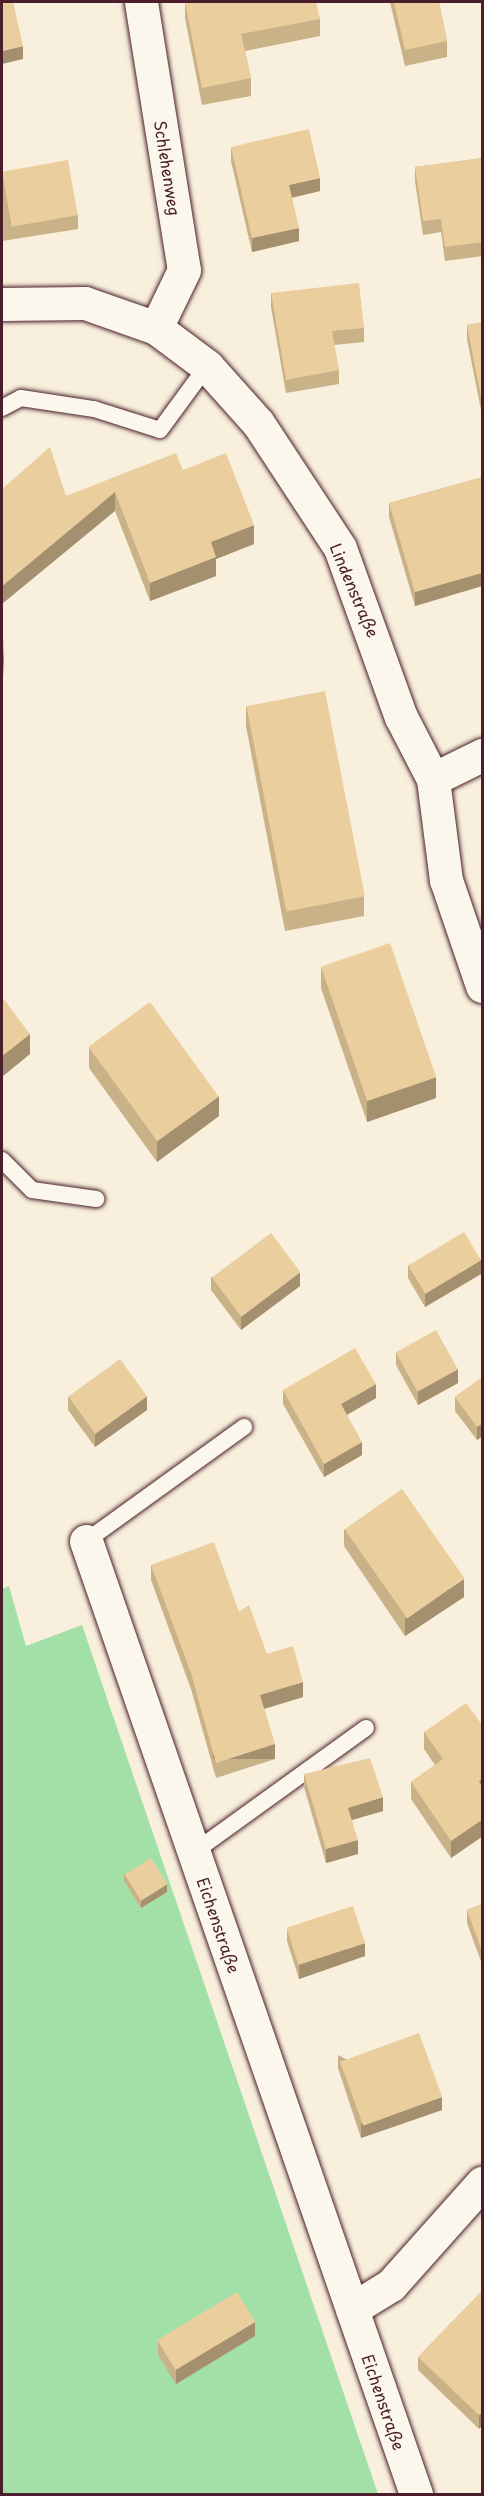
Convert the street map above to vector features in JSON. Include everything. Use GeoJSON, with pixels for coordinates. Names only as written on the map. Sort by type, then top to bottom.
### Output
{"type":"FeatureCollection","features":[{"type":"Feature","properties":{"kind":"street","name":"Schlehenweg"},"geometry":{"type":"LineString","coordinates":[[141,2],[184,270],[156,328]]}},
{"type":"Feature","properties":{"kind":"street","name":"Lindenstraße"},"geometry":{"type":"LineString","coordinates":[[2,304],[85,303],[156,328],[207,366],[258,423],[340,548],[400,717],[434,779],[446,880],[483,986]]}},
{"type":"Feature","properties":{"kind":"street"},"geometry":{"type":"LineString","coordinates":[[434,779],[483,755]]}},
{"type":"Feature","properties":{"kind":"street","name":"Eichenstraße"},"geometry":{"type":"LineString","coordinates":[[86,1541],[416,2494]]}},
{"type":"Feature","properties":{"kind":"street"},"geometry":{"type":"LineString","coordinates":[[352,2309],[391,2285],[483,2183]]}},
{"type":"Feature","properties":{"kind":"lane"},"geometry":{"type":"LineString","coordinates":[[2,408],[31,400],[94,409],[160,430],[207,366]]}},
{"type":"Feature","properties":{"kind":"lane"},"geometry":{"type":"LineString","coordinates":[[2,1160],[32,1190],[96,1199]]}},
{"type":"Feature","properties":{"kind":"lane"},"geometry":{"type":"LineString","coordinates":[[86,1541],[244,1427]]}},
{"type":"Feature","properties":{"kind":"lane"},"geometry":{"type":"LineString","coordinates":[[194,1852],[366,1728]]}},
{"type":"Feature","properties":{"kind":"green space"},"geometry":{"type":"Polygon","coordinates":[[[9,1586],[26,1646],[82,1625],[378,2494],[2,2494],[2,1589],[9,1586]]]}},
{"type":"Feature","properties":{"kind":"building"},"geometry":{"type":"Polygon","coordinates":[[[2,2],[13,2],[23,46],[2,51],[2,2]]]}},
{"type":"Feature","properties":{"kind":"building"},"geometry":{"type":"Polygon","coordinates":[[[185,2],[316,2],[320,19],[241,34],[251,78],[202,88],[185,2]]]}},
{"type":"Feature","properties":{"kind":"building"},"geometry":{"type":"Polygon","coordinates":[[[394,2],[439,2],[447,41],[405,50],[394,2]]]}},
{"type":"Feature","properties":{"kind":"building"},"geometry":{"type":"Polygon","coordinates":[[[309,129],[320,178],[289,185],[299,228],[252,238],[231,147],[309,129]]]}},
{"type":"Feature","properties":{"kind":"building"},"geometry":{"type":"Polygon","coordinates":[[[483,158],[483,207],[481,208],[483,242],[445,247],[441,219],[423,221],[415,167],[483,158]]]}},
{"type":"Feature","properties":{"kind":"building"},"geometry":{"type":"Polygon","coordinates":[[[68,160],[78,215],[12,227],[2,172],[68,160]]]}},
{"type":"Feature","properties":{"kind":"building"},"geometry":{"type":"Polygon","coordinates":[[[359,283],[364,328],[332,331],[339,370],[286,380],[271,293],[359,283]]]}},
{"type":"Feature","properties":{"kind":"building"},"geometry":{"type":"Polygon","coordinates":[[[483,322],[483,402],[482,402],[467,325],[483,322]]]}},
{"type":"Feature","properties":{"kind":"building"},"geometry":{"type":"Polygon","coordinates":[[[50,447],[66,496],[176,453],[183,470],[226,453],[254,525],[211,542],[216,557],[150,583],[115,492],[2,586],[2,489],[50,447]]]}},
{"type":"Feature","properties":{"kind":"building"},"geometry":{"type":"Polygon","coordinates":[[[483,477],[483,566],[480,567],[482,573],[415,592],[389,503],[483,477]]]}},
{"type":"Feature","properties":{"kind":"building"},"geometry":{"type":"Polygon","coordinates":[[[2,641],[4,641],[2,674],[2,641]]]}},
{"type":"Feature","properties":{"kind":"building"},"geometry":{"type":"Polygon","coordinates":[[[325,691],[365,896],[286,911],[246,706],[325,691]]]}},
{"type":"Feature","properties":{"kind":"building"},"geometry":{"type":"Polygon","coordinates":[[[390,943],[436,1077],[367,1101],[321,967],[390,943]]]}},
{"type":"Feature","properties":{"kind":"building"},"geometry":{"type":"Polygon","coordinates":[[[2,997],[30,1034],[2,1056],[2,997]]]}},
{"type":"Feature","properties":{"kind":"building"},"geometry":{"type":"Polygon","coordinates":[[[150,1002],[219,1097],[157,1141],[89,1047],[150,1002]]]}},
{"type":"Feature","properties":{"kind":"building"},"geometry":{"type":"Polygon","coordinates":[[[464,1232],[481,1260],[425,1294],[408,1265],[464,1232]]]}},
{"type":"Feature","properties":{"kind":"building"},"geometry":{"type":"Polygon","coordinates":[[[271,1233],[300,1272],[241,1317],[212,1278],[271,1233]]]}},
{"type":"Feature","properties":{"kind":"building"},"geometry":{"type":"Polygon","coordinates":[[[436,1330],[458,1369],[418,1392],[396,1352],[436,1330]]]}},
{"type":"Feature","properties":{"kind":"building"},"geometry":{"type":"Polygon","coordinates":[[[355,1348],[376,1384],[341,1404],[362,1442],[324,1464],[283,1390],[355,1348]]]}},
{"type":"Feature","properties":{"kind":"building"},"geometry":{"type":"Polygon","coordinates":[[[120,1359],[147,1396],[95,1434],[68,1397],[120,1359]]]}},
{"type":"Feature","properties":{"kind":"building"},"geometry":{"type":"Polygon","coordinates":[[[483,1377],[483,1423],[477,1427],[455,1397],[483,1377]]]}},
{"type":"Feature","properties":{"kind":"building"},"geometry":{"type":"Polygon","coordinates":[[[402,1489],[465,1578],[407,1618],[345,1529],[402,1489]]]}},
{"type":"Feature","properties":{"kind":"building"},"geometry":{"type":"Polygon","coordinates":[[[214,1542],[239,1612],[249,1605],[267,1654],[293,1646],[303,1682],[260,1695],[275,1744],[216,1763],[191,1673],[151,1565],[214,1542]]]}},
{"type":"Feature","properties":{"kind":"building"},"geometry":{"type":"Polygon","coordinates":[[[466,1703],[483,1726],[483,1778],[479,1781],[483,1790],[483,1819],[451,1841],[411,1782],[443,1759],[424,1732],[466,1703]]]}},
{"type":"Feature","properties":{"kind":"building"},"geometry":{"type":"Polygon","coordinates":[[[370,1758],[383,1797],[348,1808],[358,1840],[326,1849],[304,1774],[370,1758]]]}},
{"type":"Feature","properties":{"kind":"building"},"geometry":{"type":"Polygon","coordinates":[[[151,1858],[167,1884],[141,1901],[125,1874],[151,1858]]]}},
{"type":"Feature","properties":{"kind":"building"},"geometry":{"type":"Polygon","coordinates":[[[483,1904],[483,1954],[467,1910],[483,1904]]]}},
{"type":"Feature","properties":{"kind":"building"},"geometry":{"type":"Polygon","coordinates":[[[353,1906],[365,1943],[298,1965],[286,1928],[353,1906]]]}},
{"type":"Feature","properties":{"kind":"building"},"geometry":{"type":"Polygon","coordinates":[[[419,2033],[442,2097],[363,2126],[340,2062],[419,2033]]]}},
{"type":"Feature","properties":{"kind":"building"},"geometry":{"type":"Polygon","coordinates":[[[483,2290],[483,2412],[479,2415],[418,2357],[483,2290]]]}},
{"type":"Feature","properties":{"kind":"building"},"geometry":{"type":"Polygon","coordinates":[[[237,2292],[255,2322],[175,2370],[157,2340],[237,2292]]]}}]}
